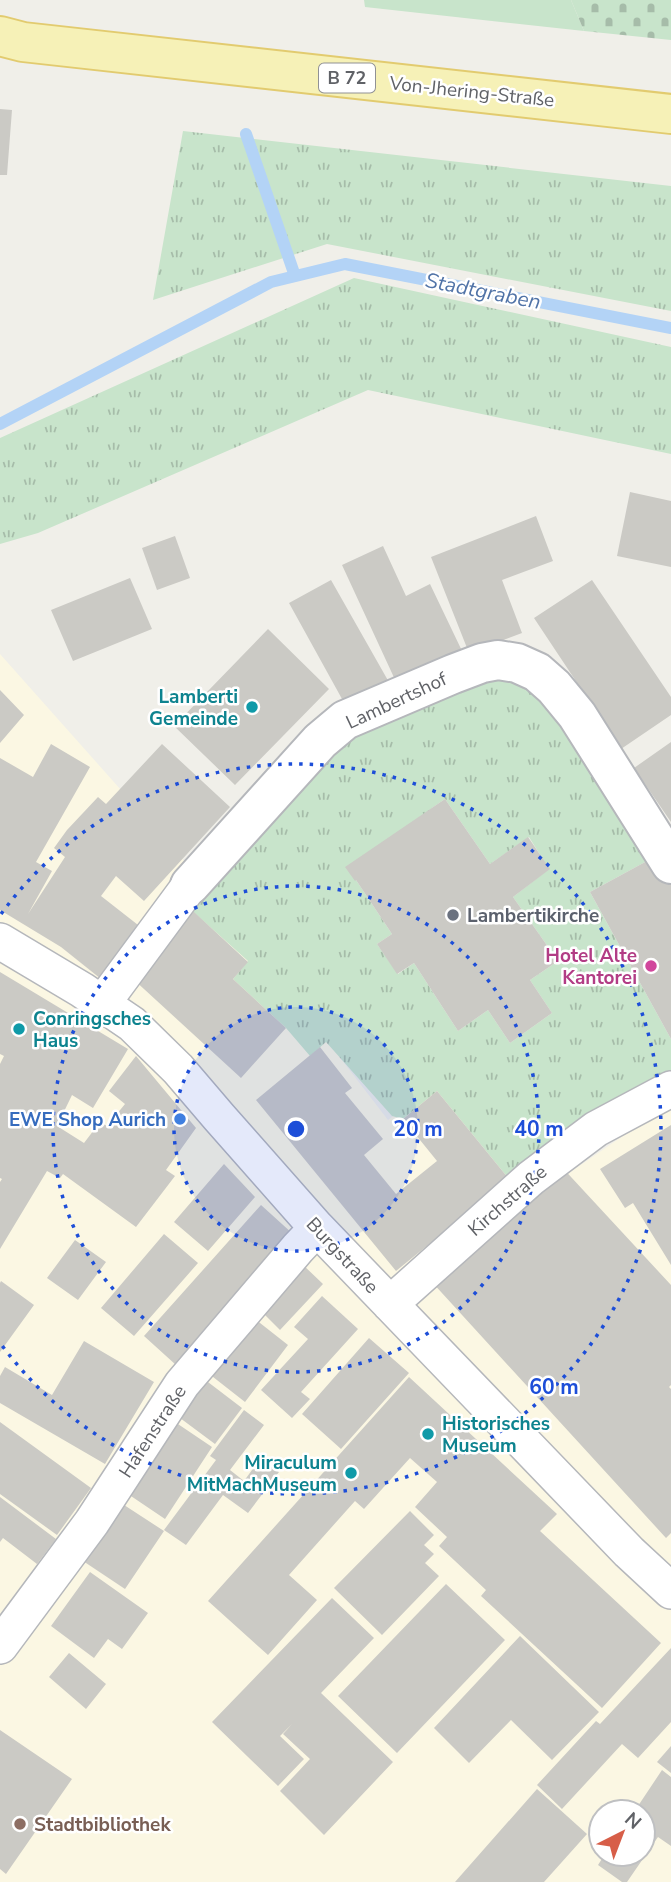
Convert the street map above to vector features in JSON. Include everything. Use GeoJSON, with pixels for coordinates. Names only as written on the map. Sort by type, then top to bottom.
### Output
{"type":"FeatureCollection","features":[{"type":"Feature","properties":{"kind":"main road","name":"Von-Jhering-Straße"},"geometry":{"type":"LineString","coordinates":[[8,40],[671,114]]}},
{"type":"Feature","properties":{"kind":"street","name":"Lambertshof"},"geometry":{"type":"LineString","coordinates":[[102,1004],[190,885],[320,741],[345,720],[482,663],[498,660],[517,663],[537,672],[554,687],[584,726],[671,864]]}},
{"type":"Feature","properties":{"kind":"street","name":"Burgstraße"},"geometry":{"type":"LineString","coordinates":[[0,942],[132,1024],[178,1069],[317,1228],[629,1552],[671,1591]]}},
{"type":"Feature","properties":{"kind":"street","name":"Kirchstraße"},"geometry":{"type":"LineString","coordinates":[[390,1304],[541,1170],[596,1129],[671,1089]]}},
{"type":"Feature","properties":{"kind":"street","name":"Hafenstraße"},"geometry":{"type":"LineString","coordinates":[[0,1646],[92,1522],[182,1384],[317,1228]]}},
{"type":"Feature","properties":{"kind":"shaded area"},"geometry":{"type":"Polygon","coordinates":[[[0,654],[218,899],[388,1120],[444,1077],[537,1195],[671,1103],[671,1882],[0,1882],[0,654]]]}},
{"type":"Feature","properties":{"kind":"green space"},"geometry":{"type":"Polygon","coordinates":[[[364,0],[571,0],[584,31],[365,7],[364,0]]]}},
{"type":"Feature","properties":{"kind":"green space"},"geometry":{"type":"Polygon","coordinates":[[[571,0],[671,0],[671,40],[584,31],[571,0]]]}},
{"type":"Feature","properties":{"kind":"green space"},"geometry":{"type":"Polygon","coordinates":[[[183,131],[671,186],[671,311],[327,244],[153,300],[183,131]]]}},
{"type":"Feature","properties":{"kind":"green space"},"geometry":{"type":"Polygon","coordinates":[[[354,278],[671,347],[671,454],[368,390],[38,533],[0,544],[0,438],[354,278]]]}},
{"type":"Feature","properties":{"kind":"green space"},"geometry":{"type":"Polygon","coordinates":[[[517,663],[658,855],[590,892],[671,1039],[671,1089],[509,1179],[437,1091],[403,1119],[392,1116],[326,1042],[310,1056],[286,1028],[233,979],[248,961],[179,899],[320,741],[517,663]],[[445,799],[356,880],[392,934],[377,944],[398,974],[414,963],[458,1031],[488,1010],[510,1043],[552,1013],[530,980],[558,961],[513,897],[549,869],[529,837],[490,864],[445,799]]]}},
{"type":"Feature","properties":{"kind":"building"},"geometry":{"type":"Polygon","coordinates":[[[0,109],[12,110],[7,175],[0,175],[0,109]]]}},
{"type":"Feature","properties":{"kind":"building"},"geometry":{"type":"Polygon","coordinates":[[[630,492],[671,501],[671,567],[617,556],[630,492]]]}},
{"type":"Feature","properties":{"kind":"building"},"geometry":{"type":"Polygon","coordinates":[[[536,516],[553,561],[502,580],[522,633],[469,653],[431,557],[536,516]]]}},
{"type":"Feature","properties":{"kind":"building"},"geometry":{"type":"Polygon","coordinates":[[[175,536],[190,578],[157,590],[142,548],[175,536]]]}},
{"type":"Feature","properties":{"kind":"building"},"geometry":{"type":"Polygon","coordinates":[[[383,546],[406,596],[430,584],[463,653],[397,684],[342,565],[383,546]]]}},
{"type":"Feature","properties":{"kind":"building"},"geometry":{"type":"Polygon","coordinates":[[[130,578],[152,629],[73,661],[51,610],[130,578]]]}},
{"type":"Feature","properties":{"kind":"building"},"geometry":{"type":"Polygon","coordinates":[[[331,580],[390,684],[347,708],[289,603],[331,580]]]}},
{"type":"Feature","properties":{"kind":"building"},"geometry":{"type":"Polygon","coordinates":[[[592,580],[671,697],[671,715],[621,749],[534,618],[592,580]]]}},
{"type":"Feature","properties":{"kind":"building","name":"Lamberti Gemeinde"},"geometry":{"type":"Polygon","coordinates":[[[268,629],[329,689],[235,785],[174,726],[268,629]]]}},
{"type":"Feature","properties":{"kind":"building"},"geometry":{"type":"Polygon","coordinates":[[[0,690],[24,715],[0,743],[0,690]]]}},
{"type":"Feature","properties":{"kind":"building"},"geometry":{"type":"Polygon","coordinates":[[[671,742],[671,822],[634,768],[671,742]]]}},
{"type":"Feature","properties":{"kind":"building"},"geometry":{"type":"Polygon","coordinates":[[[51,744],[90,767],[36,862],[52,871],[28,914],[65,857],[54,848],[67,830],[98,797],[106,804],[162,744],[230,807],[144,901],[116,876],[101,896],[147,932],[106,983],[61,947],[0,910],[0,758],[33,777],[51,744]]]}},
{"type":"Feature","properties":{"kind":"building","name":"Lambertikirche"},"geometry":{"type":"Polygon","coordinates":[[[445,799],[490,864],[528,837],[550,869],[513,897],[558,961],[530,980],[552,1013],[510,1043],[488,1010],[458,1031],[414,963],[397,974],[377,944],[392,934],[345,867],[445,799]]]}},
{"type":"Feature","properties":{"kind":"building","name":"Hotel Alte Kantorei"},"geometry":{"type":"Polygon","coordinates":[[[658,855],[671,878],[671,1039],[590,892],[658,855]]]}},
{"type":"Feature","properties":{"kind":"building"},"geometry":{"type":"Polygon","coordinates":[[[193,911],[248,962],[233,979],[286,1028],[241,1078],[132,978],[193,911]]]}},
{"type":"Feature","properties":{"kind":"building"},"geometry":{"type":"Polygon","coordinates":[[[0,972],[128,1049],[93,1108],[72,1095],[57,1126],[84,1143],[100,1122],[107,1126],[125,1104],[109,1091],[136,1056],[196,1128],[166,1170],[175,1176],[136,1227],[63,1174],[60,1178],[47,1171],[0,1249],[0,1064],[4,1056],[0,1054],[0,972]]]}},
{"type":"Feature","properties":{"kind":"building"},"geometry":{"type":"Polygon","coordinates":[[[320,1047],[352,1088],[345,1093],[383,1139],[364,1155],[396,1194],[437,1161],[403,1119],[437,1091],[509,1179],[396,1271],[256,1100],[320,1047]]]}},
{"type":"Feature","properties":{"kind":"building"},"geometry":{"type":"Polygon","coordinates":[[[671,1125],[671,1265],[633,1203],[625,1208],[600,1169],[671,1125]]]}},
{"type":"Feature","properties":{"kind":"building"},"geometry":{"type":"Polygon","coordinates":[[[224,1164],[255,1197],[208,1251],[174,1222],[224,1164]]]}},
{"type":"Feature","properties":{"kind":"building"},"geometry":{"type":"Polygon","coordinates":[[[559,1164],[671,1285],[671,1533],[666,1538],[431,1281],[559,1164]]]}},
{"type":"Feature","properties":{"kind":"building"},"geometry":{"type":"Polygon","coordinates":[[[261,1205],[293,1234],[176,1365],[144,1336],[261,1205]]]}},
{"type":"Feature","properties":{"kind":"building"},"geometry":{"type":"Polygon","coordinates":[[[164,1234],[198,1263],[134,1336],[101,1308],[164,1234]]]}},
{"type":"Feature","properties":{"kind":"building"},"geometry":{"type":"Polygon","coordinates":[[[75,1240],[106,1262],[78,1300],[47,1278],[75,1240]]]}},
{"type":"Feature","properties":{"kind":"building"},"geometry":{"type":"Polygon","coordinates":[[[301,1263],[323,1284],[280,1330],[258,1308],[301,1263]]]}},
{"type":"Feature","properties":{"kind":"building"},"geometry":{"type":"Polygon","coordinates":[[[1,1281],[34,1305],[0,1352],[0,1283],[1,1281]]]}},
{"type":"Feature","properties":{"kind":"building"},"geometry":{"type":"Polygon","coordinates":[[[322,1296],[358,1329],[301,1392],[310,1399],[292,1418],[261,1390],[308,1339],[294,1327],[322,1296]]]}},
{"type":"Feature","properties":{"kind":"building"},"geometry":{"type":"Polygon","coordinates":[[[251,1316],[288,1345],[245,1402],[208,1373],[251,1316]]]}},
{"type":"Feature","properties":{"kind":"building"},"geometry":{"type":"Polygon","coordinates":[[[369,1338],[409,1373],[341,1449],[302,1414],[369,1338]]]}},
{"type":"Feature","properties":{"kind":"building"},"geometry":{"type":"Polygon","coordinates":[[[84,1341],[154,1382],[105,1464],[0,1403],[0,1376],[5,1367],[52,1395],[84,1341]]]}},
{"type":"Feature","properties":{"kind":"building"},"geometry":{"type":"Polygon","coordinates":[[[409,1377],[557,1514],[540,1531],[661,1643],[602,1708],[481,1596],[486,1590],[439,1546],[447,1537],[415,1507],[437,1482],[410,1458],[364,1509],[355,1501],[289,1575],[317,1600],[268,1655],[208,1601],[409,1377]]]}},
{"type":"Feature","properties":{"kind":"building"},"geometry":{"type":"Polygon","coordinates":[[[204,1379],[242,1408],[215,1444],[176,1415],[204,1379]]]}},
{"type":"Feature","properties":{"kind":"building"},"geometry":{"type":"Polygon","coordinates":[[[244,1410],[264,1425],[230,1470],[244,1481],[260,1459],[279,1472],[248,1513],[223,1495],[186,1545],[164,1530],[216,1460],[210,1456],[244,1410]]]}},
{"type":"Feature","properties":{"kind":"building"},"geometry":{"type":"Polygon","coordinates":[[[172,1420],[212,1447],[165,1519],[125,1492],[172,1420]]]}},
{"type":"Feature","properties":{"kind":"building"},"geometry":{"type":"Polygon","coordinates":[[[0,1422],[91,1488],[57,1535],[0,1494],[0,1422]]]}},
{"type":"Feature","properties":{"kind":"building"},"geometry":{"type":"Polygon","coordinates":[[[0,1497],[56,1539],[37,1564],[3,1538],[0,1542],[0,1497]]]}},
{"type":"Feature","properties":{"kind":"building"},"geometry":{"type":"Polygon","coordinates":[[[121,1503],[164,1531],[125,1589],[83,1561],[121,1503]]]}},
{"type":"Feature","properties":{"kind":"building"},"geometry":{"type":"Polygon","coordinates":[[[410,1511],[434,1535],[424,1545],[434,1554],[425,1563],[439,1576],[382,1635],[334,1588],[410,1511]]]}},
{"type":"Feature","properties":{"kind":"building"},"geometry":{"type":"Polygon","coordinates":[[[90,1572],[148,1613],[122,1649],[108,1639],[94,1658],[51,1626],[90,1572]]]}},
{"type":"Feature","properties":{"kind":"building"},"geometry":{"type":"Polygon","coordinates":[[[446,1584],[505,1640],[397,1753],[338,1696],[446,1584]]]}},
{"type":"Feature","properties":{"kind":"building"},"geometry":{"type":"Polygon","coordinates":[[[332,1598],[374,1638],[321,1693],[393,1762],[324,1835],[280,1791],[310,1759],[283,1734],[292,1724],[280,1736],[304,1759],[278,1786],[212,1722],[332,1598]]]}},
{"type":"Feature","properties":{"kind":"building"},"geometry":{"type":"Polygon","coordinates":[[[520,1636],[599,1712],[552,1760],[511,1720],[469,1763],[434,1728],[520,1636]]]}},
{"type":"Feature","properties":{"kind":"building"},"geometry":{"type":"Polygon","coordinates":[[[671,1648],[671,1722],[638,1758],[622,1744],[562,1809],[537,1785],[596,1721],[600,1724],[671,1648]]]}},
{"type":"Feature","properties":{"kind":"building"},"geometry":{"type":"Polygon","coordinates":[[[69,1653],[106,1684],[86,1709],[49,1677],[69,1653]]]}},
{"type":"Feature","properties":{"kind":"building","name":"Stadtbibliothek"},"geometry":{"type":"Polygon","coordinates":[[[0,1730],[72,1779],[6,1874],[0,1869],[0,1730]]]}},
{"type":"Feature","properties":{"kind":"building"},"geometry":{"type":"Polygon","coordinates":[[[671,1746],[671,1773],[657,1762],[671,1746]]]}},
{"type":"Feature","properties":{"kind":"building"},"geometry":{"type":"Polygon","coordinates":[[[662,1770],[671,1777],[671,1846],[657,1838],[657,1798],[643,1798],[662,1770]]]}},
{"type":"Feature","properties":{"kind":"building"},"geometry":{"type":"Polygon","coordinates":[[[537,1789],[587,1834],[544,1882],[455,1882],[537,1789]]]}},
{"type":"Feature","properties":{"kind":"building"},"geometry":{"type":"Polygon","coordinates":[[[602,1868],[637,1868],[627,1882],[622,1882],[602,1868]]]}},
{"type":"Feature","properties":{"kind":"waterway","name":"Stadtgraben"},"geometry":{"type":"LineString","coordinates":[[246,134],[295,276]]}},
{"type":"Feature","properties":{"kind":"waterway","name":"Stadtgraben"},"geometry":{"type":"LineString","coordinates":[[0,424],[271,282],[345,264],[671,328]]}},
{"type":"Feature","properties":{"kind":"place","name":"Lamberti Gemeinde"},"geometry":{"type":"Point","coordinates":[252,707]}},
{"type":"Feature","properties":{"kind":"place","name":"Lambertikirche"},"geometry":{"type":"Point","coordinates":[453,915]}},
{"type":"Feature","properties":{"kind":"place","name":"Hotel Alte Kantorei"},"geometry":{"type":"Point","coordinates":[651,966]}},
{"type":"Feature","properties":{"kind":"place","name":"Conringsches Haus"},"geometry":{"type":"Point","coordinates":[19,1029]}},
{"type":"Feature","properties":{"kind":"place","name":"EWE Shop Aurich"},"geometry":{"type":"Point","coordinates":[180,1119]}},
{"type":"Feature","properties":{"kind":"place","name":"Historisches Museum"},"geometry":{"type":"Point","coordinates":[428,1434]}},
{"type":"Feature","properties":{"kind":"place","name":"Miraculum MitMachMuseum"},"geometry":{"type":"Point","coordinates":[351,1473]}},
{"type":"Feature","properties":{"kind":"place","name":"Stadtbibliothek"},"geometry":{"type":"Point","coordinates":[20,1824]}}]}
